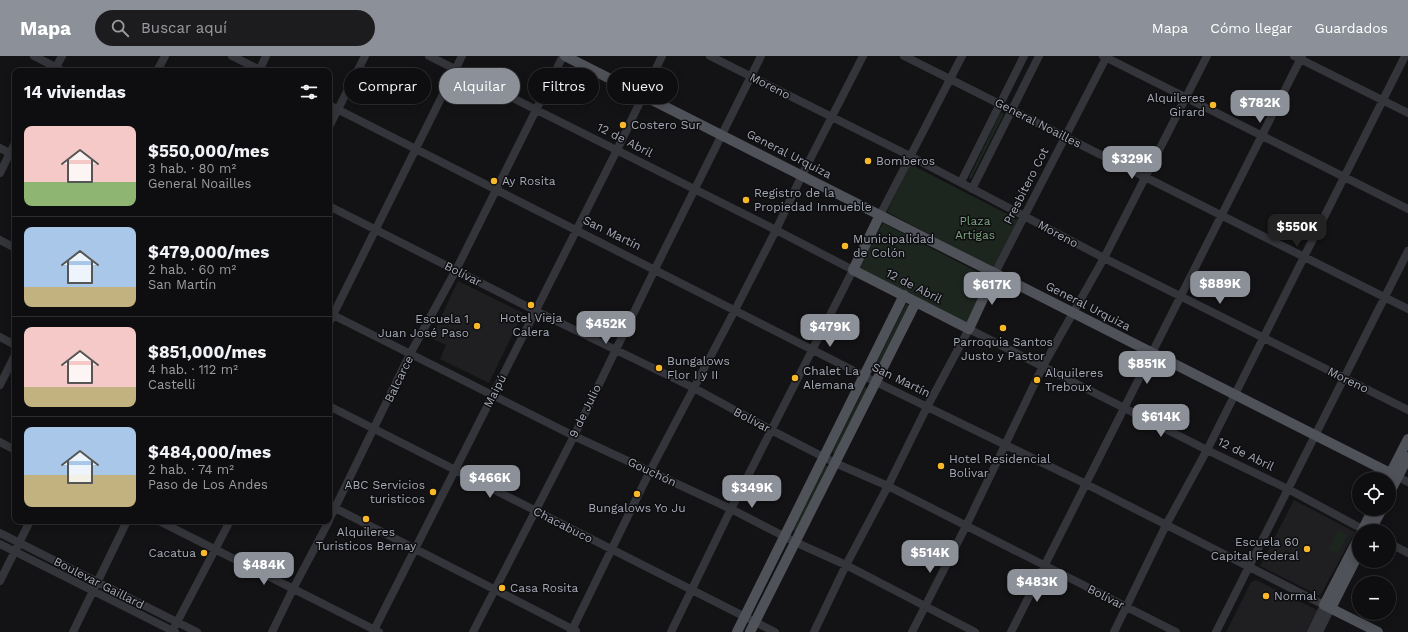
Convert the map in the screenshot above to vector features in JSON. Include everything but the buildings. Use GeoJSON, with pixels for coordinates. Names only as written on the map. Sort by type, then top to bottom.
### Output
{"type":"FeatureCollection","features":[{"type":"Feature","properties":{"kind":"main road","name":"General Urquiza"},"geometry":{"type":"LineString","coordinates":[[564,56],[607,78]]}},
{"type":"Feature","properties":{"kind":"main road","name":"General Urquiza"},"geometry":{"type":"LineString","coordinates":[[659,104],[1315,435],[1384,472]]}},
{"type":"Feature","properties":{"kind":"main road"},"geometry":{"type":"LineString","coordinates":[[853,270],[880,215]]}},
{"type":"Feature","properties":{"kind":"main road","name":"12 de Abril"},"geometry":{"type":"LineString","coordinates":[[853,270],[969,328]]}},
{"type":"Feature","properties":{"kind":"main road","name":"Presbítero Cot"},"geometry":{"type":"LineString","coordinates":[[969,328],[995,273]]}},
{"type":"Feature","properties":{"kind":"main road"},"geometry":{"type":"LineString","coordinates":[[737,632],[904,295]]}},
{"type":"Feature","properties":{"kind":"main road"},"geometry":{"type":"LineString","coordinates":[[750,632],[916,302]]}},
{"type":"Feature","properties":{"kind":"main road"},"geometry":{"type":"LineString","coordinates":[[1394,472],[1408,439]]}},
{"type":"Feature","properties":{"kind":"main road"},"geometry":{"type":"LineString","coordinates":[[1395,472],[1408,457]]}},
{"type":"Feature","properties":{"kind":"main road"},"geometry":{"type":"LineString","coordinates":[[1370,524],[1377,516]]}},
{"type":"Feature","properties":{"kind":"main road"},"geometry":{"type":"LineString","coordinates":[[1328,607],[1352,557]]}},
{"type":"Feature","properties":{"kind":"main road"},"geometry":{"type":"LineString","coordinates":[[1328,607],[1352,565]]}},
{"type":"Feature","properties":{"kind":"main road","name":"San Martín"},"geometry":{"type":"LineString","coordinates":[[1328,607],[1378,632]]}},
{"type":"Feature","properties":{"kind":"street"},"geometry":{"type":"LineString","coordinates":[[34,56],[55,68]]}},
{"type":"Feature","properties":{"kind":"street"},"geometry":{"type":"LineString","coordinates":[[59,68],[62,56]]}},
{"type":"Feature","properties":{"kind":"street"},"geometry":{"type":"LineString","coordinates":[[158,68],[164,56]]}},
{"type":"Feature","properties":{"kind":"street"},"geometry":{"type":"LineString","coordinates":[[232,56],[254,68]]}},
{"type":"Feature","properties":{"kind":"street"},"geometry":{"type":"LineString","coordinates":[[261,68],[266,56]]}},
{"type":"Feature","properties":{"kind":"street"},"geometry":{"type":"LineString","coordinates":[[332,121],[365,56]]}},
{"type":"Feature","properties":{"kind":"street","name":"12 de Abril"},"geometry":{"type":"LineString","coordinates":[[429,56],[452,68]]}},
{"type":"Feature","properties":{"kind":"street"},"geometry":{"type":"LineString","coordinates":[[457,68],[462,56]]}},
{"type":"Feature","properties":{"kind":"street","name":"Balcarce"},"geometry":{"type":"LineString","coordinates":[[332,507],[374,430],[410,354],[456,270],[564,56]]}},
{"type":"Feature","properties":{"kind":"street","name":"Maipú"},"geometry":{"type":"LineString","coordinates":[[656,68],[662,56]]}},
{"type":"Feature","properties":{"kind":"street","name":"Moreno"},"geometry":{"type":"LineString","coordinates":[[710,56],[961,182],[1180,297],[1408,410]]}},
{"type":"Feature","properties":{"kind":"street","name":"9 de Julio"},"geometry":{"type":"LineString","coordinates":[[473,632],[574,436],[694,189],[761,56]]}},
{"type":"Feature","properties":{"kind":"street"},"geometry":{"type":"LineString","coordinates":[[332,507],[574,631],[650,471],[735,310],[863,56]]}},
{"type":"Feature","properties":{"kind":"street","name":"General Noailles"},"geometry":{"type":"LineString","coordinates":[[904,56],[1408,309]]}},
{"type":"Feature","properties":{"kind":"street"},"geometry":{"type":"LineString","coordinates":[[880,215],[962,56]]}},
{"type":"Feature","properties":{"kind":"street"},"geometry":{"type":"LineString","coordinates":[[961,182],[1024,56]]}},
{"type":"Feature","properties":{"kind":"street"},"geometry":{"type":"LineString","coordinates":[[972,189],[1039,56]]}},
{"type":"Feature","properties":{"kind":"street"},"geometry":{"type":"LineString","coordinates":[[912,632],[966,526],[1043,366],[1104,258],[1207,56]]}},
{"type":"Feature","properties":{"kind":"street"},"geometry":{"type":"LineString","coordinates":[[1114,632],[1166,525],[1207,450],[1405,56]]}},
{"type":"Feature","properties":{"kind":"street"},"geometry":{"type":"LineString","coordinates":[[1105,57],[1408,209]]}},
{"type":"Feature","properties":{"kind":"street","name":"Presbítero Cot"},"geometry":{"type":"LineString","coordinates":[[995,273],[1066,137],[1105,57]]}},
{"type":"Feature","properties":{"kind":"street"},"geometry":{"type":"LineString","coordinates":[[1011,632],[1151,353],[1222,216],[1299,57],[1408,113]]}},
{"type":"Feature","properties":{"kind":"street","name":"12 de Abril"},"geometry":{"type":"LineString","coordinates":[[520,102],[853,270]]}},
{"type":"Feature","properties":{"kind":"street"},"geometry":{"type":"LineString","coordinates":[[332,313],[376,230],[439,104]]}},
{"type":"Feature","properties":{"kind":"street","name":"Maipú"},"geometry":{"type":"LineString","coordinates":[[375,631],[639,104]]}},
{"type":"Feature","properties":{"kind":"street","name":"San Martín"},"geometry":{"type":"LineString","coordinates":[[332,107],[864,376],[1086,484],[1328,607]]}},
{"type":"Feature","properties":{"kind":"street"},"geometry":{"type":"LineString","coordinates":[[0,148],[12,154],[0,173]]}},
{"type":"Feature","properties":{"kind":"street","name":"Bolívar"},"geometry":{"type":"LineString","coordinates":[[332,208],[536,311],[694,388],[824,457],[888,486],[1126,608],[1176,632]]}},
{"type":"Feature","properties":{"kind":"street"},"geometry":{"type":"LineString","coordinates":[[0,240],[12,246]]}},
{"type":"Feature","properties":{"kind":"street"},"geometry":{"type":"LineString","coordinates":[[1216,632],[1408,251]]}},
{"type":"Feature","properties":{"kind":"street"},"geometry":{"type":"LineString","coordinates":[[671,632],[853,270]]}},
{"type":"Feature","properties":{"kind":"street","name":"Gouchón"},"geometry":{"type":"LineString","coordinates":[[332,318],[410,354],[574,436],[732,509],[784,537],[846,565],[975,632]]}},
{"type":"Feature","properties":{"kind":"street"},"geometry":{"type":"LineString","coordinates":[[814,632],[846,565],[969,328]]}},
{"type":"Feature","properties":{"kind":"street","name":"12 de Abril"},"geometry":{"type":"LineString","coordinates":[[969,328],[1207,450],[1288,489],[1352,525]]}},
{"type":"Feature","properties":{"kind":"street"},"geometry":{"type":"LineString","coordinates":[[0,337],[12,343]]}},
{"type":"Feature","properties":{"kind":"street"},"geometry":{"type":"LineString","coordinates":[[0,384],[12,361]]}},
{"type":"Feature","properties":{"kind":"street","name":"Chacabuco"},"geometry":{"type":"LineString","coordinates":[[332,408],[775,632]]}},
{"type":"Feature","properties":{"kind":"street"},"geometry":{"type":"LineString","coordinates":[[0,442],[12,448]]}},
{"type":"Feature","properties":{"kind":"street","name":"General Urquiza"},"geometry":{"type":"LineString","coordinates":[[1396,478],[1408,482]]}},
{"type":"Feature","properties":{"kind":"street"},"geometry":{"type":"LineString","coordinates":[[0,581],[28,524]]}},
{"type":"Feature","properties":{"kind":"street"},"geometry":{"type":"LineString","coordinates":[[73,632],[127,524]]}},
{"type":"Feature","properties":{"kind":"street"},"geometry":{"type":"LineString","coordinates":[[165,524],[375,631]]}},
{"type":"Feature","properties":{"kind":"street"},"geometry":{"type":"LineString","coordinates":[[174,632],[176,622],[228,524]]}},
{"type":"Feature","properties":{"kind":"street","name":"Balcarce"},"geometry":{"type":"LineString","coordinates":[[272,632],[327,524]]}},
{"type":"Feature","properties":{"kind":"street","name":"Boulevar Gaillard"},"geometry":{"type":"LineString","coordinates":[[0,533],[197,632]]}},
{"type":"Feature","properties":{"kind":"street","name":"Boulevar Gaillard"},"geometry":{"type":"LineString","coordinates":[[0,544],[94,590],[174,632]]}},
{"type":"Feature","properties":{"kind":"street"},"geometry":{"type":"LineString","coordinates":[[1396,547],[1408,553]]}},
{"type":"Feature","properties":{"kind":"street"},"geometry":{"type":"LineString","coordinates":[[1311,632],[1328,607]]}},
{"type":"Feature","properties":{"kind":"street"},"geometry":{"type":"LineString","coordinates":[[1319,632],[1328,607]]}},
{"type":"Feature","properties":{"kind":"shaded area","name":"Escuela 1 Juan José Paso"},"geometry":{"type":"Polygon","coordinates":[[[458,281],[523,313],[489,383],[440,359],[446,345],[431,338],[458,281]]]}},
{"type":"Feature","properties":{"kind":"shaded area","name":"Escuela 60 Capital Federal"},"geometry":{"type":"Polygon","coordinates":[[[1294,500],[1352,530],[1352,537],[1320,596],[1260,566],[1294,500]]]}},
{"type":"Feature","properties":{"kind":"shaded area","name":"Normal"},"geometry":{"type":"Polygon","coordinates":[[[1256,580],[1317,610],[1306,632],[1226,632],[1251,582],[1256,580]]]}},
{"type":"Feature","properties":{"kind":"green space"},"geometry":{"type":"Polygon","coordinates":[[[1001,112],[1004,114],[971,179],[969,178],[1001,112]]]}},
{"type":"Feature","properties":{"kind":"green space","name":"Plaza Artigas"},"geometry":{"type":"Polygon","coordinates":[[[910,164],[1019,220],[994,268],[887,212],[910,164]]]}},
{"type":"Feature","properties":{"kind":"green space"},"geometry":{"type":"Polygon","coordinates":[[[883,223],[991,279],[968,323],[858,269],[883,223]]]}},
{"type":"Feature","properties":{"kind":"green space"},"geometry":{"type":"Polygon","coordinates":[[[906,304],[909,305],[876,370],[873,369],[906,304]]]}},
{"type":"Feature","properties":{"kind":"green space"},"geometry":{"type":"Polygon","coordinates":[[[865,387],[868,389],[835,454],[832,452],[865,387]]]}},
{"type":"Feature","properties":{"kind":"green space"},"geometry":{"type":"Polygon","coordinates":[[[825,465],[828,467],[796,532],[793,530],[825,465]]]}},
{"type":"Feature","properties":{"kind":"green space"},"geometry":{"type":"Polygon","coordinates":[[[1338,530],[1348,535],[1338,554],[1328,549],[1338,530]]]}},
{"type":"Feature","properties":{"kind":"place","name":"Alquileres Girard"},"geometry":{"type":"Point","coordinates":[1213,105]}},
{"type":"Feature","properties":{"kind":"place","name":"Costero Sur"},"geometry":{"type":"Point","coordinates":[623,125]}},
{"type":"Feature","properties":{"kind":"place","name":"Bomberos"},"geometry":{"type":"Point","coordinates":[868,161]}},
{"type":"Feature","properties":{"kind":"place","name":"Ay Rosita"},"geometry":{"type":"Point","coordinates":[494,181]}},
{"type":"Feature","properties":{"kind":"place","name":"Registro de la Propiedad Inmueble"},"geometry":{"type":"Point","coordinates":[746,200]}},
{"type":"Feature","properties":{"kind":"place","name":"Municipalidad de Colón"},"geometry":{"type":"Point","coordinates":[845,246]}},
{"type":"Feature","properties":{"kind":"place","name":"Hotel Vieja Calera"},"geometry":{"type":"Point","coordinates":[531,305]}},
{"type":"Feature","properties":{"kind":"place","name":"Escuela 1 Juan José Paso"},"geometry":{"type":"Point","coordinates":[477,326]}},
{"type":"Feature","properties":{"kind":"place","name":"Parroquia Santos Justo y Pastor"},"geometry":{"type":"Point","coordinates":[1003,328]}},
{"type":"Feature","properties":{"kind":"place","name":"Bungalows Flor I y II"},"geometry":{"type":"Point","coordinates":[659,368]}},
{"type":"Feature","properties":{"kind":"place","name":"Chalet La Alemana"},"geometry":{"type":"Point","coordinates":[795,378]}},
{"type":"Feature","properties":{"kind":"place","name":"Alquileres Treboux"},"geometry":{"type":"Point","coordinates":[1037,380]}},
{"type":"Feature","properties":{"kind":"place","name":"Hotel Residencial Bolivar"},"geometry":{"type":"Point","coordinates":[941,466]}},
{"type":"Feature","properties":{"kind":"place","name":"ABC Servicios turisticos"},"geometry":{"type":"Point","coordinates":[433,492]}},
{"type":"Feature","properties":{"kind":"place","name":"Bungalows Yo Ju"},"geometry":{"type":"Point","coordinates":[637,494]}},
{"type":"Feature","properties":{"kind":"place","name":"Alquileres Turisticos Bernay"},"geometry":{"type":"Point","coordinates":[366,519]}},
{"type":"Feature","properties":{"kind":"place","name":"Escuela 60 Capital Federal"},"geometry":{"type":"Point","coordinates":[1307,549]}},
{"type":"Feature","properties":{"kind":"place","name":"Cacatua"},"geometry":{"type":"Point","coordinates":[204,553]}},
{"type":"Feature","properties":{"kind":"place","name":"Casa Rosita"},"geometry":{"type":"Point","coordinates":[502,588]}},
{"type":"Feature","properties":{"kind":"place","name":"Normal"},"geometry":{"type":"Point","coordinates":[1266,596]}}]}
